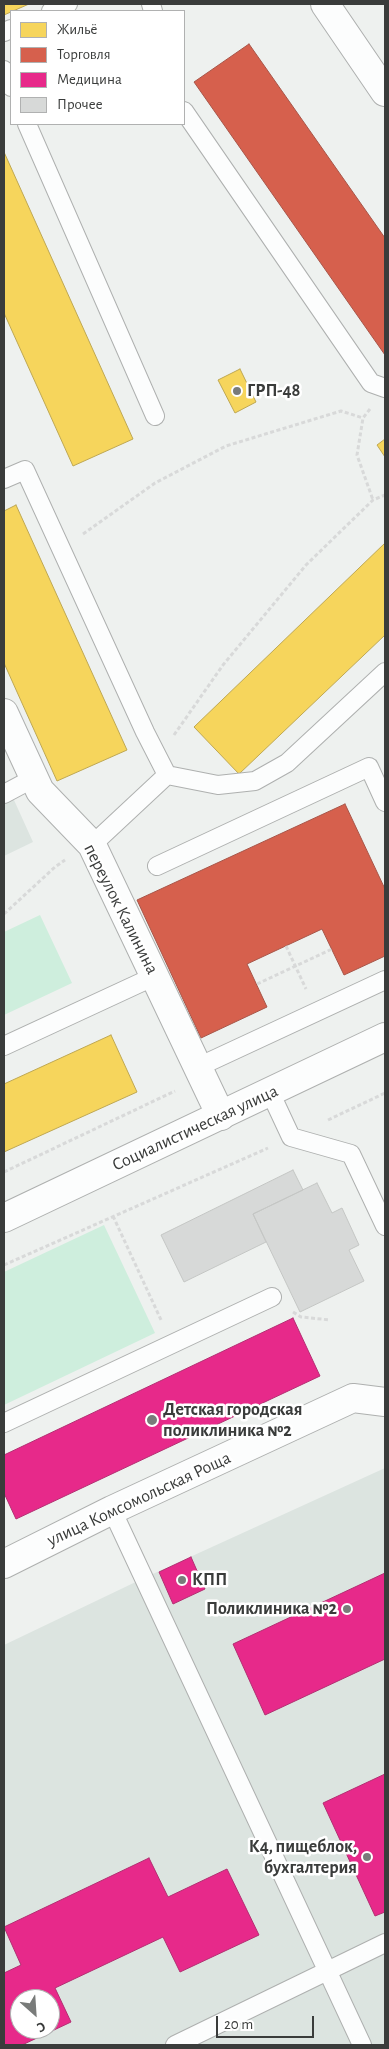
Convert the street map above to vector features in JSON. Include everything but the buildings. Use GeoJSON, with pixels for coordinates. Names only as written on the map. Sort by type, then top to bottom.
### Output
{"type":"FeatureCollection","features":[{"type":"Feature","properties":{"kind":"street"},"geometry":{"type":"LineString","coordinates":[[325,4],[385,92]]}},
{"type":"Feature","properties":{"kind":"street","name":"переулок Калинина"},"geometry":{"type":"LineString","coordinates":[[4,713],[40,791],[92,845],[221,1116]]}},
{"type":"Feature","properties":{"kind":"street","name":"Социалистическая улица"},"geometry":{"type":"LineString","coordinates":[[4,1218],[385,1037]]}},
{"type":"Feature","properties":{"kind":"street","name":"улица Комсомольская Роща"},"geometry":{"type":"LineString","coordinates":[[4,1564],[112,1510],[353,1398],[385,1402]]}},
{"type":"Feature","properties":{"kind":"lane"},"geometry":{"type":"LineString","coordinates":[[53,10],[68,4]]}},
{"type":"Feature","properties":{"kind":"lane"},"geometry":{"type":"LineString","coordinates":[[4,70],[10,85]]}},
{"type":"Feature","properties":{"kind":"lane"},"geometry":{"type":"LineString","coordinates":[[185,112],[371,383],[385,388]]}},
{"type":"Feature","properties":{"kind":"lane"},"geometry":{"type":"LineString","coordinates":[[27,125],[155,416]]}},
{"type":"Feature","properties":{"kind":"lane"},"geometry":{"type":"LineString","coordinates":[[4,479],[25,470],[167,775]]}},
{"type":"Feature","properties":{"kind":"lane"},"geometry":{"type":"LineString","coordinates":[[167,775],[218,785],[255,781],[287,763],[385,672]]}},
{"type":"Feature","properties":{"kind":"lane"},"geometry":{"type":"LineString","coordinates":[[157,866],[369,767],[385,802]]}},
{"type":"Feature","properties":{"kind":"lane"},"geometry":{"type":"LineString","coordinates":[[92,845],[167,775]]}},
{"type":"Feature","properties":{"kind":"lane"},"geometry":{"type":"LineString","coordinates":[[4,794],[34,778]]}},
{"type":"Feature","properties":{"kind":"lane"},"geometry":{"type":"LineString","coordinates":[[4,1046],[155,976]]}},
{"type":"Feature","properties":{"kind":"lane"},"geometry":{"type":"LineString","coordinates":[[198,1067],[385,980]]}},
{"type":"Feature","properties":{"kind":"lane"},"geometry":{"type":"LineString","coordinates":[[270,1092],[292,1138],[351,1154],[385,1226]]}},
{"type":"Feature","properties":{"kind":"lane"},"geometry":{"type":"LineString","coordinates":[[4,1422],[272,1297]]}},
{"type":"Feature","properties":{"kind":"lane"},"geometry":{"type":"LineString","coordinates":[[112,1510],[362,2045]]}},
{"type":"Feature","properties":{"kind":"lane"},"geometry":{"type":"LineString","coordinates":[[175,2045],[385,1943]]}},
{"type":"Feature","properties":{"kind":"path"},"geometry":{"type":"LineString","coordinates":[[373,500],[358,455],[363,418],[375,402]]}},
{"type":"Feature","properties":{"kind":"path"},"geometry":{"type":"LineString","coordinates":[[61,549],[155,483],[226,446],[341,411],[363,418]]}},
{"type":"Feature","properties":{"kind":"path"},"geometry":{"type":"LineString","coordinates":[[157,756],[223,665],[306,566],[373,500],[385,495]]}},
{"type":"Feature","properties":{"kind":"path"},"geometry":{"type":"LineString","coordinates":[[4,914],[54,867],[92,845]]}},
{"type":"Feature","properties":{"kind":"path"},"geometry":{"type":"LineString","coordinates":[[256,984],[332,949]]}},
{"type":"Feature","properties":{"kind":"path"},"geometry":{"type":"LineString","coordinates":[[4,1265],[292,1138],[385,1093]]}},
{"type":"Feature","properties":{"kind":"path"},"geometry":{"type":"LineString","coordinates":[[113,1216],[172,1342]]}},
{"type":"Feature","properties":{"kind":"path"},"geometry":{"type":"LineString","coordinates":[[272,1297],[301,1317],[330,1320]]}},
{"type":"Feature","properties":{"kind":"shaded area"},"geometry":{"type":"Polygon","coordinates":[[[4,778],[33,842],[4,856],[4,778]]]}},
{"type":"Feature","properties":{"kind":"shaded area"},"geometry":{"type":"Polygon","coordinates":[[[385,1468],[385,2045],[4,2045],[4,1645],[144,1578],[385,1468]]]}},
{"type":"Feature","properties":{"kind":"green space"},"geometry":{"type":"Polygon","coordinates":[[[40,915],[72,983],[4,1015],[4,932],[40,915]]]}},
{"type":"Feature","properties":{"kind":"green space"},"geometry":{"type":"Polygon","coordinates":[[[104,1225],[155,1333],[4,1405],[4,1272],[104,1225]]]}},
{"type":"Feature","properties":{"kind":"place","name":"ГРП-48"},"geometry":{"type":"Point","coordinates":[237,391]}},
{"type":"Feature","properties":{"kind":"place","name":"Детская городская поликлиника №2"},"geometry":{"type":"Point","coordinates":[152,1420]}},
{"type":"Feature","properties":{"kind":"place","name":"КПП"},"geometry":{"type":"Point","coordinates":[182,1580]}},
{"type":"Feature","properties":{"kind":"place","name":"Поликлиника №2"},"geometry":{"type":"Point","coordinates":[347,1609]}},
{"type":"Feature","properties":{"kind":"place","name":"К4, пищеблок, бухгалтерия"},"geometry":{"type":"Point","coordinates":[367,1857]}}]}
